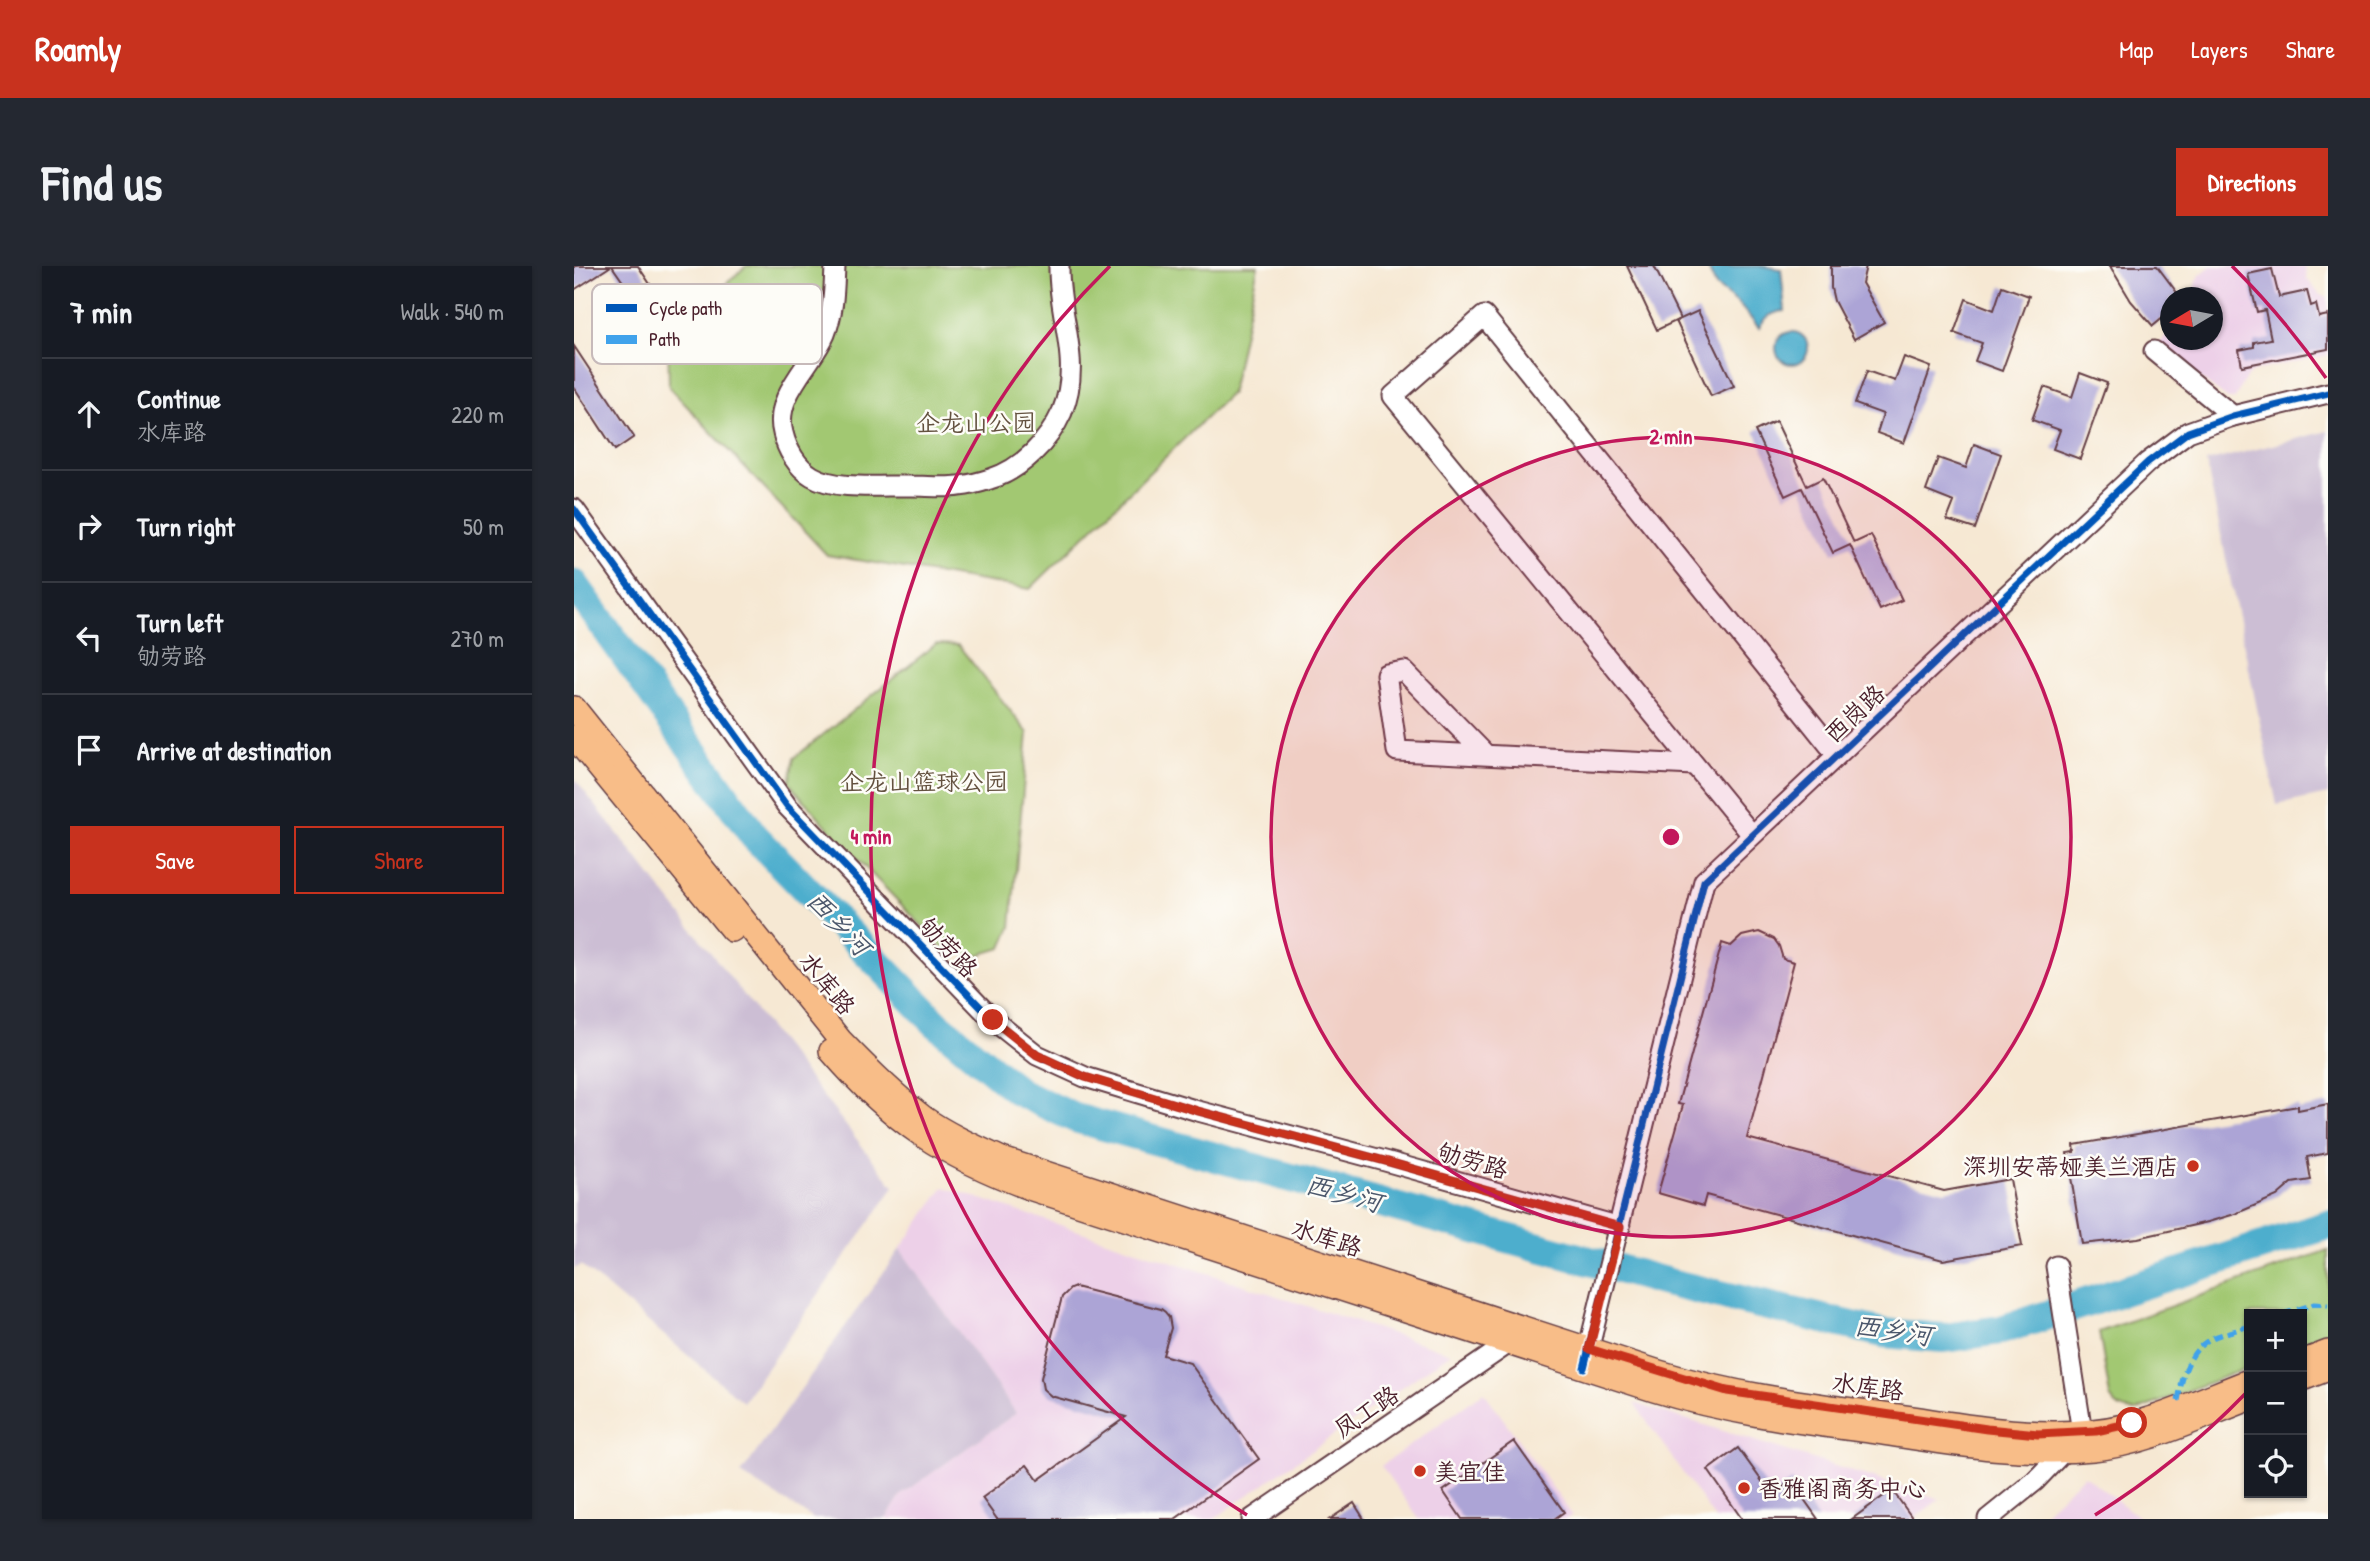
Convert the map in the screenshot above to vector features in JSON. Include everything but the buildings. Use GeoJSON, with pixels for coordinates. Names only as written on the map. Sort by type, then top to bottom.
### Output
{"type":"FeatureCollection","features":[{"type":"Feature","properties":{"kind":"main road","name":"水库路"},"geometry":{"type":"LineString","coordinates":[[574,708],[841,1040],[879,1079],[926,1120],[967,1143],[1038,1172],[1587,1358],[1687,1399],[1722,1408],[1777,1418],[2035,1452],[2096,1449],[2148,1437],[2244,1401]]}},
{"type":"Feature","properties":{"kind":"main road","name":"水库路"},"geometry":{"type":"LineString","coordinates":[[574,737],[857,1082],[886,1110],[915,1132],[958,1158],[1032,1189],[1509,1343],[1587,1358],[1727,1391],[1781,1400],[2038,1434],[2082,1432],[2143,1420],[2244,1383]]}},
{"type":"Feature","properties":{"kind":"main road"},"geometry":{"type":"LineString","coordinates":[[2307,1360],[2328,1352]]}},
{"type":"Feature","properties":{"kind":"main road"},"geometry":{"type":"LineString","coordinates":[[2307,1377],[2328,1369]]}},
{"type":"Feature","properties":{"kind":"street"},"geometry":{"type":"LineString","coordinates":[[822,339],[834,301],[835,266]]}},
{"type":"Feature","properties":{"kind":"street"},"geometry":{"type":"LineString","coordinates":[[807,364],[784,403],[782,431],[792,457],[813,476],[839,485],[960,486],[993,479],[1021,463],[1045,440],[1062,412],[1070,380],[1071,348],[1058,289],[1059,266]]}},
{"type":"Feature","properties":{"kind":"street"},"geometry":{"type":"LineString","coordinates":[[1752,835],[1393,396],[1484,316],[1838,755]]}},
{"type":"Feature","properties":{"kind":"street"},"geometry":{"type":"LineString","coordinates":[[2154,351],[2233,416]]}},
{"type":"Feature","properties":{"kind":"street","name":"西岗路"},"geometry":{"type":"LineString","coordinates":[[1587,1358],[1704,881],[2148,462],[2188,432],[2233,416],[2328,393]]}},
{"type":"Feature","properties":{"kind":"street","name":"劬劳路"},"geometry":{"type":"LineString","coordinates":[[574,509],[787,806],[993,1020],[1037,1055],[1085,1077],[1186,1107],[1620,1227]]}},
{"type":"Feature","properties":{"kind":"street"},"geometry":{"type":"LineString","coordinates":[[1486,755],[1404,671],[1386,674],[1397,751],[1694,765]]}},
{"type":"Feature","properties":{"kind":"street"},"geometry":{"type":"LineString","coordinates":[[1988,1519],[2035,1482],[2082,1432],[2056,1266]]}},
{"type":"Feature","properties":{"kind":"street","name":"凤工路"},"geometry":{"type":"LineString","coordinates":[[1252,1519],[1509,1343]]}},
{"type":"Feature","properties":{"kind":"shaded area"},"geometry":{"type":"Polygon","coordinates":[[[2211,266],[2305,266],[2307,279],[2320,295],[2328,297],[2328,355],[2258,370],[2249,374],[2235,399],[2228,399],[2200,378],[2154,351],[2160,343],[2160,350],[2223,350],[2223,287],[2195,287],[2200,275],[2211,266]]]}},
{"type":"Feature","properties":{"kind":"shaded area"},"geometry":{"type":"Polygon","coordinates":[[[2328,431],[2328,794],[2277,805],[2206,462],[2328,431]]]}},
{"type":"Feature","properties":{"kind":"shaded area"},"geometry":{"type":"Polygon","coordinates":[[[574,778],[894,1187],[743,1402],[581,1265],[574,1269],[574,778]]]}},
{"type":"Feature","properties":{"kind":"shaded area"},"geometry":{"type":"Polygon","coordinates":[[[944,1187],[1451,1353],[1214,1519],[886,1519],[901,1495],[1016,1413],[900,1249],[944,1187]]]}},
{"type":"Feature","properties":{"kind":"shaded area"},"geometry":{"type":"Polygon","coordinates":[[[900,1249],[1016,1413],[901,1495],[886,1519],[814,1519],[741,1474],[900,1249]]]}},
{"type":"Feature","properties":{"kind":"shaded area"},"geometry":{"type":"Polygon","coordinates":[[[1484,1392],[1572,1515],[1566,1519],[1419,1519],[1381,1466],[1484,1392]]]}},
{"type":"Feature","properties":{"kind":"shaded area"},"geometry":{"type":"Polygon","coordinates":[[[1634,1403],[1940,1499],[1913,1519],[1715,1519],[1634,1403]]]}},
{"type":"Feature","properties":{"kind":"shaded area"},"geometry":{"type":"Polygon","coordinates":[[[2084,1475],[2114,1498],[2141,1519],[2037,1519],[2084,1475]]]}},
{"type":"Feature","properties":{"kind":"green space","name":"企龙山公园"},"geometry":{"type":"Polygon","coordinates":[[[746,266],[1258,266],[1231,393],[1030,589],[827,555],[669,387],[669,364],[822,364],[822,284],[726,284],[746,266]]]}},
{"type":"Feature","properties":{"kind":"green space","name":"企龙山篮球公园"},"geometry":{"type":"Polygon","coordinates":[[[936,644],[958,645],[1028,733],[1011,927],[1002,948],[978,955],[946,951],[838,839],[789,783],[794,758],[936,644]]]}},
{"type":"Feature","properties":{"kind":"green space"},"geometry":{"type":"Polygon","coordinates":[[[2328,1250],[2328,1337],[2307,1345],[2307,1309],[2244,1309],[2244,1369],[2136,1411],[2121,1408],[2110,1397],[2099,1332],[2328,1250]]]}},
{"type":"Feature","properties":{"kind":"water"},"geometry":{"type":"Polygon","coordinates":[[[1707,266],[1761,266],[1781,269],[1785,311],[1769,316],[1759,328],[1738,303],[1716,286],[1707,266]]]}},
{"type":"Feature","properties":{"kind":"water"},"geometry":{"type":"Polygon","coordinates":[[[1792,332],[1804,336],[1808,348],[1804,360],[1792,364],[1780,360],[1776,348],[1780,336],[1792,332]]]}},
{"type":"Feature","properties":{"kind":"waterway","name":"西乡河"},"geometry":{"type":"LineString","coordinates":[[574,584],[754,836],[936,1023],[1019,1092],[1075,1118],[1669,1283],[1883,1333],[1944,1338],[2001,1330],[2328,1225]]}},
{"type":"Feature","properties":{"kind":"marked path"},"geometry":{"type":"LineString","coordinates":[[2298,1309],[2314,1304],[2328,1305]]}},
{"type":"Feature","properties":{"kind":"marked path"},"geometry":{"type":"LineString","coordinates":[[2178,1401],[2186,1368],[2200,1346],[2216,1336],[2244,1328]]}},
{"type":"Feature","properties":{"kind":"cycle path"},"geometry":{"type":"LineString","coordinates":[[1584,1368],[1704,881],[2148,462],[2188,432],[2233,416],[2328,393]]}},
{"type":"Feature","properties":{"kind":"cycle path"},"geometry":{"type":"LineString","coordinates":[[574,509],[787,806],[993,1020],[1037,1055],[1085,1077],[1198,1111],[1620,1227]]}},
{"type":"Feature","properties":{"kind":"place","name":"深圳安蒂娅美兰酒店"},"geometry":{"type":"Point","coordinates":[2193,1166]}},
{"type":"Feature","properties":{"kind":"place","name":"美宜佳"},"geometry":{"type":"Point","coordinates":[1420,1471]}},
{"type":"Feature","properties":{"kind":"place","name":"香雅阁商务中心"},"geometry":{"type":"Point","coordinates":[1744,1488]}},
{"type":"Feature","properties":{"kind":"route"},"geometry":{"type":"LineString","coordinates":[[993,1020],[1037,1055],[1085,1077],[1198,1111],[1620,1227],[1589,1349],[1727,1391],[1987,1429],[2038,1434],[2096,1431],[2132,1423]]}}]}
